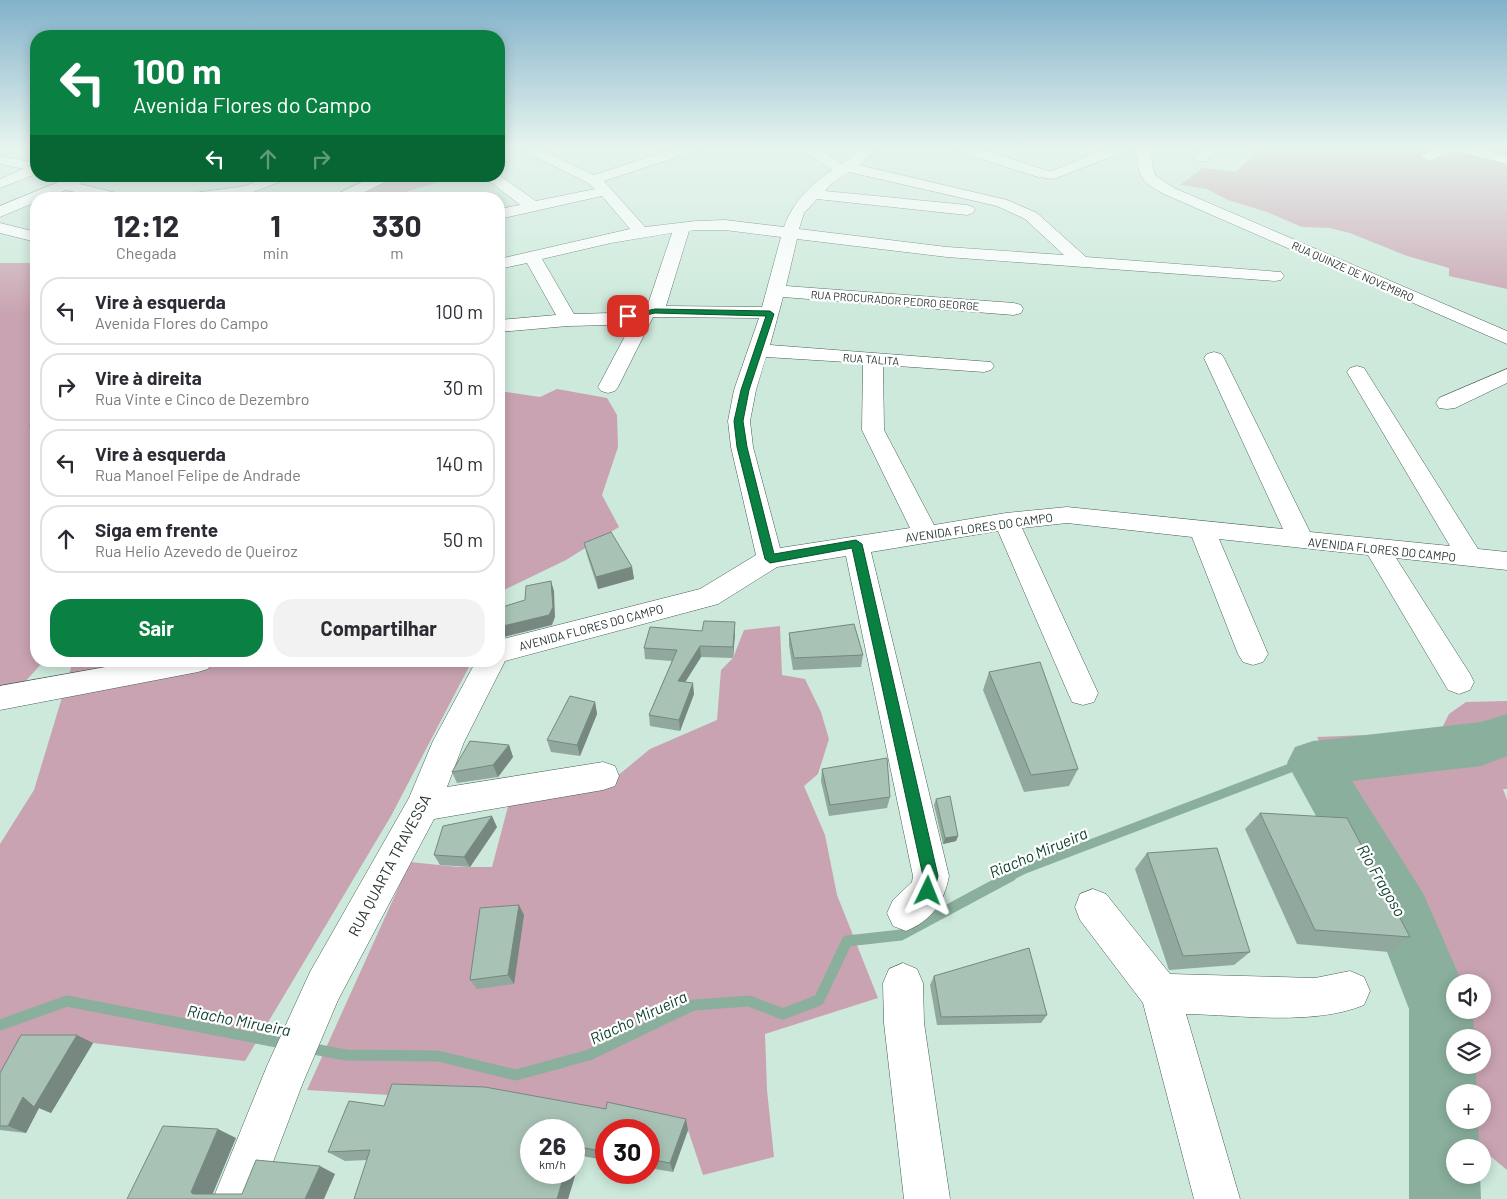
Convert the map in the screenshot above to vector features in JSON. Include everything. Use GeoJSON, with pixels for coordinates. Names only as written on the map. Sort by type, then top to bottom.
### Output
{"type":"FeatureCollection","features":[{"type":"Feature","properties":{"kind":"street"},"geometry":{"type":"LineString","coordinates":[[0,212],[22,203]]}},
{"type":"Feature","properties":{"kind":"street"},"geometry":{"type":"LineString","coordinates":[[528,203],[532,206]]}},
{"type":"Feature","properties":{"kind":"street"},"geometry":{"type":"LineString","coordinates":[[505,213],[547,203]]}},
{"type":"Feature","properties":{"kind":"street"},"geometry":{"type":"LineString","coordinates":[[616,203],[641,232]]}},
{"type":"Feature","properties":{"kind":"street"},"geometry":{"type":"LineString","coordinates":[[770,559],[742,447],[739,421],[745,390],[770,314],[790,233],[797,212],[805,203]]}},
{"type":"Feature","properties":{"kind":"street"},"geometry":{"type":"LineString","coordinates":[[901,203],[1031,216]]}},
{"type":"Feature","properties":{"kind":"street"},"geometry":{"type":"LineString","coordinates":[[1002,203],[1031,216],[1080,261]]}},
{"type":"Feature","properties":{"kind":"street","name":"RUA QUINZE DE NOVEMBRO"},"geometry":{"type":"LineString","coordinates":[[1196,203],[1507,338]]}},
{"type":"Feature","properties":{"kind":"street"},"geometry":{"type":"LineString","coordinates":[[505,263],[641,232],[701,224],[725,225],[947,252],[1275,276]]}},
{"type":"Feature","properties":{"kind":"street"},"geometry":{"type":"LineString","coordinates":[[608,387],[650,312],[682,227]]}},
{"type":"Feature","properties":{"kind":"street"},"geometry":{"type":"LineString","coordinates":[[0,228],[30,236]]}},
{"type":"Feature","properties":{"kind":"street"},"geometry":{"type":"LineString","coordinates":[[532,257],[568,320]]}},
{"type":"Feature","properties":{"kind":"street","name":"RUA PROCURADOR PEDRO GEORGE"},"geometry":{"type":"LineString","coordinates":[[776,291],[1014,309]]}},
{"type":"Feature","properties":{"kind":"street"},"geometry":{"type":"LineString","coordinates":[[505,325],[568,320],[611,319],[650,312],[770,314]]}},
{"type":"Feature","properties":{"kind":"street","name":"RUA TALITA"},"geometry":{"type":"LineString","coordinates":[[758,350],[984,366]]}},
{"type":"Feature","properties":{"kind":"street"},"geometry":{"type":"LineString","coordinates":[[1214,358],[1301,540]]}},
{"type":"Feature","properties":{"kind":"street"},"geometry":{"type":"LineString","coordinates":[[873,359],[873,430],[926,534]]}},
{"type":"Feature","properties":{"kind":"street"},"geometry":{"type":"LineString","coordinates":[[1357,372],[1470,558]]}},
{"type":"Feature","properties":{"kind":"street"},"geometry":{"type":"LineString","coordinates":[[1447,402],[1507,375]]}},
{"type":"Feature","properties":{"kind":"street","name":"AVENIDA FLORES DO CAMPO"},"geometry":{"type":"LineString","coordinates":[[505,649],[708,597],[770,559],[1006,521],[1067,516],[1507,561]]}},
{"type":"Feature","properties":{"kind":"street"},"geometry":{"type":"LineString","coordinates":[[1006,521],[1083,693]]}},
{"type":"Feature","properties":{"kind":"street"},"geometry":{"type":"LineString","coordinates":[[1202,530],[1253,654]]}},
{"type":"Feature","properties":{"kind":"street"},"geometry":{"type":"LineString","coordinates":[[856,544],[931,876],[928,891],[906,913]]}},
{"type":"Feature","properties":{"kind":"street"},"geometry":{"type":"LineString","coordinates":[[1378,548],[1459,682]]}},
{"type":"Feature","properties":{"kind":"street"},"geometry":{"type":"LineString","coordinates":[[0,698],[106,671],[143,667]]}},
{"type":"Feature","properties":{"kind":"street","name":"RUA QUARTA TRAVESSA"},"geometry":{"type":"LineString","coordinates":[[236,1199],[282,1081],[324,986],[423,806],[448,741],[488,667]]}},
{"type":"Feature","properties":{"kind":"street"},"geometry":{"type":"LineString","coordinates":[[423,806],[603,776]]}},
{"type":"Feature","properties":{"kind":"street"},"geometry":{"type":"LineString","coordinates":[[1093,907],[1160,993],[1217,1199]]}},
{"type":"Feature","properties":{"kind":"street"},"geometry":{"type":"LineString","coordinates":[[903,983],[904,1023],[927,1199]]}},
{"type":"Feature","properties":{"kind":"street"},"geometry":{"type":"LineString","coordinates":[[1160,993],[1315,998],[1350,991]]}},
{"type":"Feature","properties":{"kind":"shaded area"},"geometry":{"type":"Polygon","coordinates":[[[1238,203],[1507,203],[1507,289],[1449,276],[1449,268],[1407,256],[1350,233],[1330,228],[1302,227],[1267,212],[1238,203]]]}},
{"type":"Feature","properties":{"kind":"shaded area"},"geometry":{"type":"Polygon","coordinates":[[[0,263],[30,263],[30,667],[38,667],[22,685],[0,689],[0,263]]]}},
{"type":"Feature","properties":{"kind":"shaded area"},"geometry":{"type":"Polygon","coordinates":[[[557,389],[607,398],[617,415],[618,447],[602,495],[619,527],[566,560],[505,590],[505,392],[540,397],[557,389]]]}},
{"type":"Feature","properties":{"kind":"shaded area"},"geometry":{"type":"Polygon","coordinates":[[[780,626],[782,675],[805,679],[821,712],[829,739],[818,774],[804,786],[825,835],[837,895],[878,998],[765,1034],[767,1090],[774,1157],[703,1175],[688,1130],[660,1127],[660,1119],[597,1119],[406,1096],[307,1090],[410,862],[458,867],[492,867],[510,799],[610,782],[650,749],[717,720],[721,670],[733,658],[744,630],[780,626]]]}},
{"type":"Feature","properties":{"kind":"shaded area"},"geometry":{"type":"Polygon","coordinates":[[[71,667],[469,667],[391,816],[245,1061],[93,1043],[38,1043],[0,1100],[0,844],[34,790],[71,667]]]}},
{"type":"Feature","properties":{"kind":"shaded area"},"geometry":{"type":"Polygon","coordinates":[[[1507,701],[1507,789],[1503,789],[1507,800],[1507,1170],[1491,1157],[1491,1139],[1470,1139],[1462,1133],[1462,1129],[1491,1129],[1491,1084],[1462,1084],[1461,1074],[1491,1074],[1491,1029],[1461,1029],[1460,1019],[1491,1019],[1491,974],[1446,974],[1446,979],[1317,737],[1440,732],[1449,714],[1466,702],[1507,701]]]}},
{"type":"Feature","properties":{"kind":"building"},"geometry":{"type":"Polygon","coordinates":[[[611,532],[632,567],[596,577],[584,543],[611,532]]]}},
{"type":"Feature","properties":{"kind":"building"},"geometry":{"type":"Polygon","coordinates":[[[551,581],[553,607],[549,615],[505,626],[505,606],[525,600],[526,586],[551,581]]]}},
{"type":"Feature","properties":{"kind":"building"},"geometry":{"type":"Polygon","coordinates":[[[704,621],[735,622],[733,647],[700,646],[678,681],[693,683],[679,720],[649,715],[677,650],[644,648],[650,627],[702,631],[704,621]]]}},
{"type":"Feature","properties":{"kind":"building"},"geometry":{"type":"Polygon","coordinates":[[[854,624],[863,655],[794,658],[789,633],[854,624]]]}},
{"type":"Feature","properties":{"kind":"building"},"geometry":{"type":"Polygon","coordinates":[[[1040,662],[1078,769],[1031,775],[989,672],[1040,662]]]}},
{"type":"Feature","properties":{"kind":"building"},"geometry":{"type":"Polygon","coordinates":[[[570,696],[595,702],[577,745],[547,740],[570,696]]]}},
{"type":"Feature","properties":{"kind":"building"},"geometry":{"type":"Polygon","coordinates":[[[470,741],[509,745],[493,765],[452,772],[470,741]]]}},
{"type":"Feature","properties":{"kind":"building"},"geometry":{"type":"Polygon","coordinates":[[[887,758],[890,797],[830,805],[822,769],[887,758]]]}},
{"type":"Feature","properties":{"kind":"building"},"geometry":{"type":"Polygon","coordinates":[[[950,796],[958,836],[945,838],[936,799],[950,796]]]}},
{"type":"Feature","properties":{"kind":"building"},"geometry":{"type":"Polygon","coordinates":[[[1260,813],[1347,818],[1410,937],[1315,930],[1260,813]]]}},
{"type":"Feature","properties":{"kind":"building"},"geometry":{"type":"Polygon","coordinates":[[[492,816],[464,857],[434,855],[443,826],[492,816]]]}},
{"type":"Feature","properties":{"kind":"building"},"geometry":{"type":"Polygon","coordinates":[[[1217,848],[1250,952],[1183,956],[1147,853],[1217,848]]]}},
{"type":"Feature","properties":{"kind":"building"},"geometry":{"type":"Polygon","coordinates":[[[519,905],[508,975],[470,980],[480,908],[519,905]]]}},
{"type":"Feature","properties":{"kind":"building"},"geometry":{"type":"Polygon","coordinates":[[[1029,948],[1047,1015],[941,1017],[934,976],[1029,948]]]}},
{"type":"Feature","properties":{"kind":"building"},"geometry":{"type":"Polygon","coordinates":[[[21,1035],[77,1035],[34,1107],[23,1097],[8,1126],[0,1126],[0,1073],[21,1035]]]}},
{"type":"Feature","properties":{"kind":"building"},"geometry":{"type":"Polygon","coordinates":[[[392,1084],[485,1087],[606,1109],[607,1102],[686,1119],[670,1163],[660,1161],[660,1119],[595,1119],[595,1150],[585,1148],[585,1119],[520,1119],[520,1184],[561,1184],[557,1199],[354,1199],[370,1150],[328,1152],[349,1101],[384,1106],[392,1084]]]}},
{"type":"Feature","properties":{"kind":"building"},"geometry":{"type":"Polygon","coordinates":[[[163,1126],[218,1129],[191,1192],[193,1194],[242,1194],[256,1160],[320,1166],[305,1199],[127,1199],[163,1126]]]}},
{"type":"Feature","properties":{"kind":"waterway","name":"Rio Fragoso"},"geometry":{"type":"LineString","coordinates":[[1445,1199],[1441,1009],[1402,914],[1313,763],[1481,744],[1507,735]]}},
{"type":"Feature","properties":{"kind":"waterway","name":"Riacho Mirueira"},"geometry":{"type":"LineString","coordinates":[[1011,876],[1298,765],[1313,763]]}},
{"type":"Feature","properties":{"kind":"waterway","name":"Riacho Mirueira"},"geometry":{"type":"LineString","coordinates":[[308,1048],[346,1055],[438,1056],[516,1075],[589,1055],[693,1005],[749,1001],[783,1014],[819,1000],[847,941],[901,935],[1011,876]]}},
{"type":"Feature","properties":{"kind":"waterway","name":"Riacho Mirueira"},"geometry":{"type":"LineString","coordinates":[[0,1025],[67,1001],[287,1044]]}},
{"type":"Feature","properties":{"kind":"route"},"geometry":{"type":"LineString","coordinates":[[628,316],[655,311],[770,314],[745,390],[739,421],[742,447],[770,559],[856,544],[917,820],[925,847],[931,876],[928,891]]}}]}
